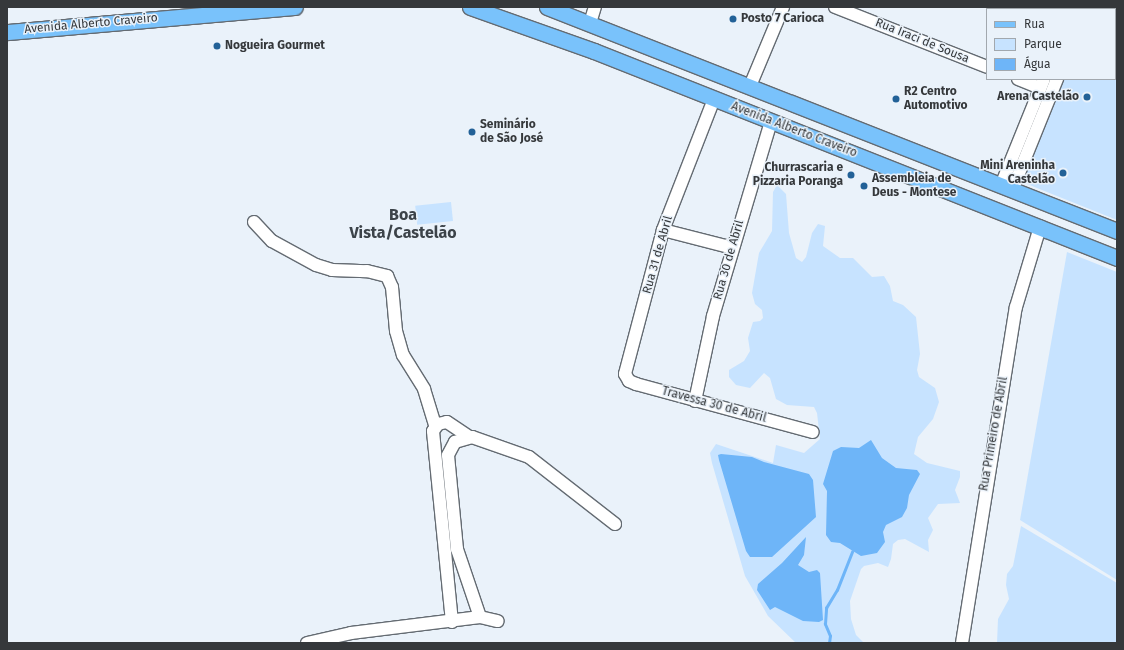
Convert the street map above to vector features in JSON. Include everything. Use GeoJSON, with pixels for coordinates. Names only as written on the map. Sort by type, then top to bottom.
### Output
{"type":"FeatureCollection","features":[{"type":"Feature","properties":{"kind":"main road","name":"Avenida Alberto Craveiro"},"geometry":{"type":"LineString","coordinates":[[7,32],[295,7]]}},
{"type":"Feature","properties":{"kind":"main road","name":"Avenida Alberto Craveiro"},"geometry":{"type":"LineString","coordinates":[[470,7],[581,47],[1117,258]]}},
{"type":"Feature","properties":{"kind":"main road","name":"Avenida Alberto Craveiro"},"geometry":{"type":"LineString","coordinates":[[547,7],[1007,186],[1117,231]]}},
{"type":"Feature","properties":{"kind":"main road"},"geometry":{"type":"LineString","coordinates":[[581,47],[590,23]]}},
{"type":"Feature","properties":{"kind":"street"},"geometry":{"type":"LineString","coordinates":[[590,23],[595,7]]}},
{"type":"Feature","properties":{"kind":"street"},"geometry":{"type":"LineString","coordinates":[[750,86],[783,7]]}},
{"type":"Feature","properties":{"kind":"street","name":"Rua Iraci de Sousa"},"geometry":{"type":"LineString","coordinates":[[835,7],[986,67]]}},
{"type":"Feature","properties":{"kind":"street"},"geometry":{"type":"LineString","coordinates":[[1007,186],[1042,83],[1024,80]]}},
{"type":"Feature","properties":{"kind":"street"},"geometry":{"type":"LineString","coordinates":[[1007,186],[1056,80]]}},
{"type":"Feature","properties":{"kind":"street","name":"Rua 31 de Abril"},"geometry":{"type":"LineString","coordinates":[[626,368],[663,230],[714,99]]}},
{"type":"Feature","properties":{"kind":"street","name":"Rua 30 de Abril"},"geometry":{"type":"LineString","coordinates":[[695,401],[713,316],[771,121]]}},
{"type":"Feature","properties":{"kind":"street"},"geometry":{"type":"LineString","coordinates":[[254,222],[272,241],[316,266],[332,270],[367,271],[387,276],[392,287],[396,331],[403,355],[424,389],[435,426],[433,432],[434,450],[452,622]]}},
{"type":"Feature","properties":{"kind":"street","name":"Rua Primeiro de Abril"},"geometry":{"type":"LineString","coordinates":[[962,643],[1016,307],[1040,227]]}},
{"type":"Feature","properties":{"kind":"street"},"geometry":{"type":"LineString","coordinates":[[663,230],[733,248]]}},
{"type":"Feature","properties":{"kind":"street","name":"Travessa 30 de Abril"},"geometry":{"type":"LineString","coordinates":[[626,368],[625,374],[629,381],[695,401],[813,432]]}},
{"type":"Feature","properties":{"kind":"street"},"geometry":{"type":"LineString","coordinates":[[435,426],[450,423],[469,437],[529,457],[614,524]]}},
{"type":"Feature","properties":{"kind":"street"},"geometry":{"type":"LineString","coordinates":[[469,437],[460,439],[451,446],[448,461],[457,549],[480,617]]}},
{"type":"Feature","properties":{"kind":"street"},"geometry":{"type":"LineString","coordinates":[[307,643],[351,633],[452,622],[480,617],[498,621]]}},
{"type":"Feature","properties":{"kind":"green space","name":"Arena Castelão"},"geometry":{"type":"Polygon","coordinates":[[[1117,7],[1117,220],[1022,182],[1045,119],[1050,115],[1064,80],[1116,80],[1116,8],[1090,8],[1117,7]]]}},
{"type":"Feature","properties":{"kind":"green space"},"geometry":{"type":"Polygon","coordinates":[[[777,185],[786,194],[789,233],[796,258],[802,262],[806,257],[812,233],[818,224],[825,226],[823,246],[840,258],[853,258],[872,277],[884,276],[890,286],[893,301],[903,305],[916,317],[920,354],[917,370],[919,377],[935,388],[939,402],[933,419],[918,437],[914,454],[927,463],[960,471],[960,477],[955,490],[960,503],[938,504],[928,518],[933,530],[928,540],[929,552],[905,539],[898,540],[893,544],[891,559],[888,567],[878,563],[864,566],[861,569],[850,601],[851,619],[856,635],[864,643],[796,643],[768,616],[745,576],[710,453],[716,444],[773,463],[776,445],[804,453],[820,439],[817,413],[814,407],[787,405],[776,399],[770,378],[764,373],[750,388],[736,385],[729,377],[729,370],[744,361],[750,351],[748,338],[753,322],[760,321],[763,318],[762,310],[755,304],[752,293],[759,253],[772,231],[773,192],[777,185]]]}},
{"type":"Feature","properties":{"kind":"green space"},"geometry":{"type":"Polygon","coordinates":[[[451,202],[453,221],[417,225],[415,206],[451,202]]]}},
{"type":"Feature","properties":{"kind":"green space"},"geometry":{"type":"Polygon","coordinates":[[[1067,252],[1117,272],[1117,580],[1020,520],[1067,252]]]}},
{"type":"Feature","properties":{"kind":"green space"},"geometry":{"type":"Polygon","coordinates":[[[1021,526],[1117,583],[1117,643],[997,643],[998,619],[1009,599],[1006,585],[1007,574],[1013,566],[1021,526]]]}},
{"type":"Feature","properties":{"kind":"water"},"geometry":{"type":"Polygon","coordinates":[[[871,440],[882,458],[896,468],[917,470],[920,474],[909,495],[907,508],[902,517],[886,525],[883,532],[885,542],[877,553],[861,556],[840,543],[831,542],[826,535],[827,491],[823,484],[833,451],[841,447],[859,448],[871,440]]]}},
{"type":"Feature","properties":{"kind":"water"},"geometry":{"type":"Polygon","coordinates":[[[718,455],[752,457],[764,462],[809,474],[813,480],[816,517],[772,557],[750,557],[746,551],[719,460],[718,455]]]}},
{"type":"Feature","properties":{"kind":"water"},"geometry":{"type":"Polygon","coordinates":[[[806,537],[804,555],[798,565],[809,572],[817,570],[820,573],[823,620],[819,622],[803,621],[775,607],[770,610],[757,590],[758,584],[782,563],[806,537]]]}},
{"type":"Feature","properties":{"kind":"waterway"},"geometry":{"type":"LineString","coordinates":[[829,643],[830,636],[825,624],[826,608],[837,590],[852,552]]}},
{"type":"Feature","properties":{"kind":"place","name":"Posto 7 Carioca"},"geometry":{"type":"Point","coordinates":[733,19]}},
{"type":"Feature","properties":{"kind":"place","name":"Nogueira Gourmet"},"geometry":{"type":"Point","coordinates":[217,46]}},
{"type":"Feature","properties":{"kind":"place","name":"Arena Castelão"},"geometry":{"type":"Point","coordinates":[1087,97]}},
{"type":"Feature","properties":{"kind":"place","name":"R2 Centro Automotivo"},"geometry":{"type":"Point","coordinates":[896,99]}},
{"type":"Feature","properties":{"kind":"place","name":"Seminário de São José"},"geometry":{"type":"Point","coordinates":[472,132]}},
{"type":"Feature","properties":{"kind":"place","name":"Mini Areninha Castelão"},"geometry":{"type":"Point","coordinates":[1063,173]}},
{"type":"Feature","properties":{"kind":"place","name":"Churrascaria e Pizzaria Poranga"},"geometry":{"type":"Point","coordinates":[851,175]}},
{"type":"Feature","properties":{"kind":"place","name":"Assembleia de Deus - Montese"},"geometry":{"type":"Point","coordinates":[864,186]}},
{"type":"Feature","properties":{"kind":"district","name":"Boa Vista/Castelão"},"geometry":{"type":"Point","coordinates":[403,224]}}]}
